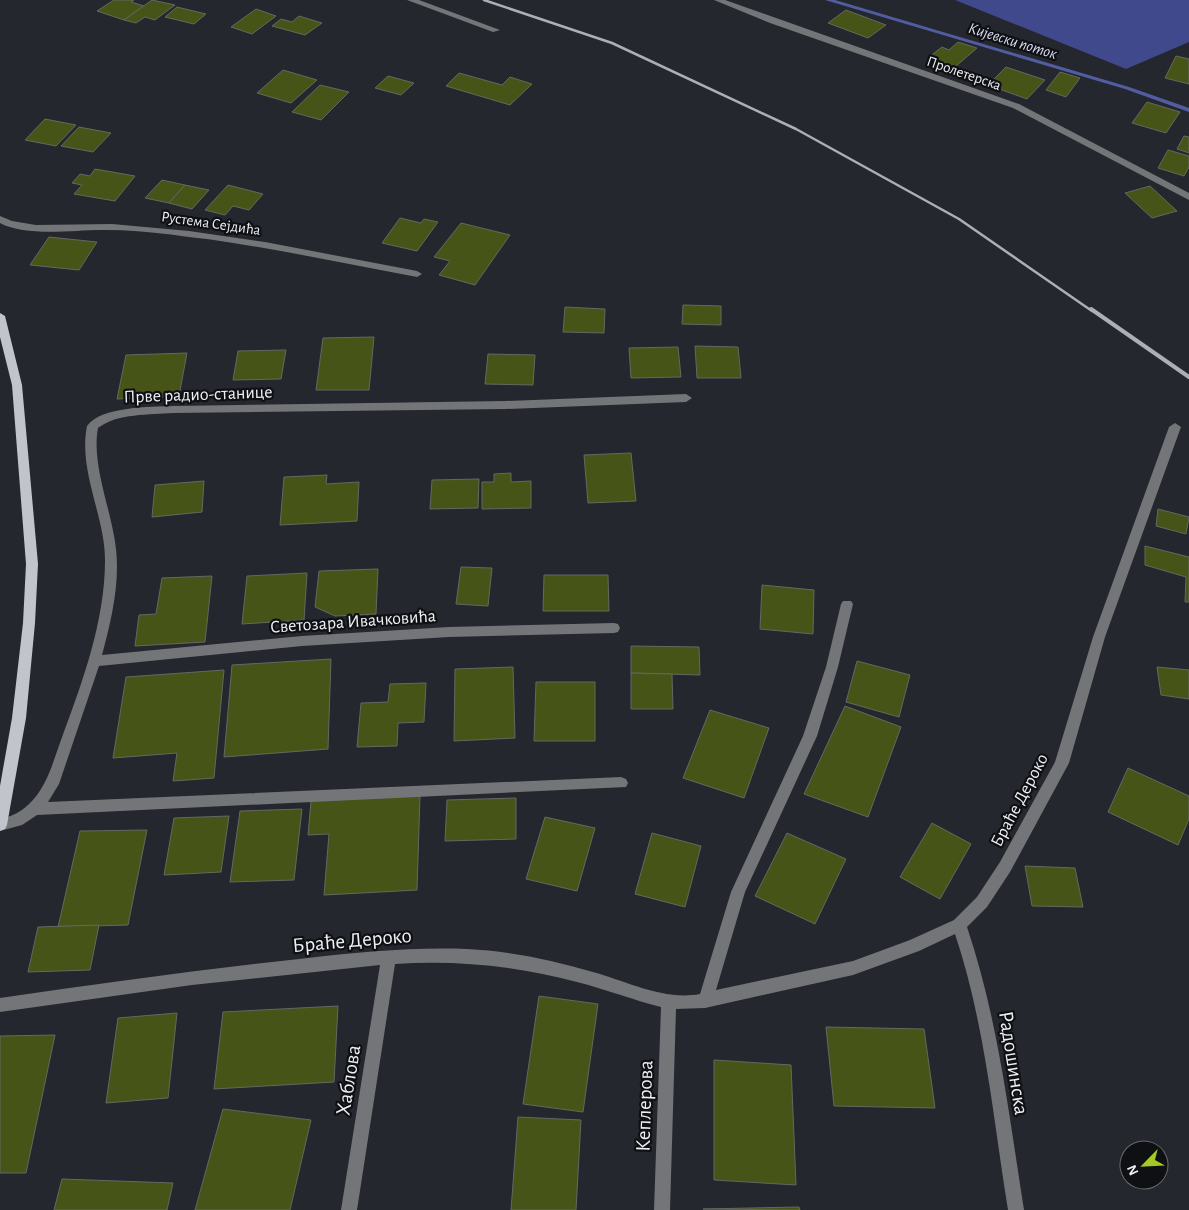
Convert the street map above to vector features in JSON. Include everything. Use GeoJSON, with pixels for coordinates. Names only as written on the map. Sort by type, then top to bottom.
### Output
{"type":"FeatureCollection","features":[{"type":"Feature","properties":{"kind":"main road"},"geometry":{"type":"LineString","coordinates":[[0,316],[17,385],[32,564],[29,623],[19,718],[0,825]]}},
{"type":"Feature","properties":{"kind":"street"},"geometry":{"type":"LineString","coordinates":[[412,0],[496,30]]}},
{"type":"Feature","properties":{"kind":"street","name":"Пролетерска"},"geometry":{"type":"LineString","coordinates":[[718,0],[1016,106],[1189,197]]}},
{"type":"Feature","properties":{"kind":"street","name":"Рустема Сејдића"},"geometry":{"type":"LineString","coordinates":[[0,219],[5,224],[30,227],[100,227],[187,232],[417,274]]}},
{"type":"Feature","properties":{"kind":"street","name":"Прве радио-станице"},"geometry":{"type":"LineString","coordinates":[[0,825],[17,822],[35,809],[52,784],[95,661],[108,594],[111,558],[95,471],[91,436],[96,423],[105,416],[200,409],[550,404],[686,398]]}},
{"type":"Feature","properties":{"kind":"street","name":"Браће Дероко"},"geometry":{"type":"LineString","coordinates":[[0,1005],[212,974],[389,957],[468,956],[518,963],[591,978],[669,1003],[705,1001],[854,968],[914,946],[959,925],[982,902],[1005,867],[1062,763],[1099,637],[1175,427]]}},
{"type":"Feature","properties":{"kind":"street"},"geometry":{"type":"LineString","coordinates":[[705,1001],[738,892],[810,736],[832,667],[847,604]]}},
{"type":"Feature","properties":{"kind":"street","name":"Светозара Ивачковића"},"geometry":{"type":"LineString","coordinates":[[95,661],[312,640],[450,632],[614,628]]}},
{"type":"Feature","properties":{"kind":"street"},"geometry":{"type":"LineString","coordinates":[[35,809],[621,783]]}},
{"type":"Feature","properties":{"kind":"street","name":"Радошинска"},"geometry":{"type":"LineString","coordinates":[[959,925],[971,958],[983,1005],[1016,1210]]}},
{"type":"Feature","properties":{"kind":"street","name":"Хаблова"},"geometry":{"type":"LineString","coordinates":[[348,1210],[389,957]]}},
{"type":"Feature","properties":{"kind":"street","name":"Кеплерова"},"geometry":{"type":"LineString","coordinates":[[662,1210],[669,1003]]}},
{"type":"Feature","properties":{"kind":"shaded area"},"geometry":{"type":"Polygon","coordinates":[[[955,0],[1189,0],[1189,42],[1126,69],[955,0]]]}},
{"type":"Feature","properties":{"kind":"building"},"geometry":{"type":"Polygon","coordinates":[[[114,0],[134,0],[131,2],[144,6],[124,20],[97,11],[114,0]]]}},
{"type":"Feature","properties":{"kind":"building"},"geometry":{"type":"Polygon","coordinates":[[[152,0],[175,5],[155,20],[145,17],[136,23],[124,20],[152,0]]]}},
{"type":"Feature","properties":{"kind":"building"},"geometry":{"type":"Polygon","coordinates":[[[177,7],[206,14],[194,24],[165,17],[177,7]]]}},
{"type":"Feature","properties":{"kind":"building"},"geometry":{"type":"Polygon","coordinates":[[[256,9],[276,16],[252,34],[231,27],[256,9]]]}},
{"type":"Feature","properties":{"kind":"building"},"geometry":{"type":"Polygon","coordinates":[[[846,10],[886,25],[868,38],[828,23],[846,10]]]}},
{"type":"Feature","properties":{"kind":"building"},"geometry":{"type":"Polygon","coordinates":[[[299,16],[322,23],[305,35],[272,26],[281,19],[292,22],[299,16]]]}},
{"type":"Feature","properties":{"kind":"building"},"geometry":{"type":"Polygon","coordinates":[[[958,42],[977,48],[955,67],[929,57],[942,47],[949,50],[958,42]]]}},
{"type":"Feature","properties":{"kind":"building"},"geometry":{"type":"Polygon","coordinates":[[[1176,56],[1189,59],[1189,84],[1165,78],[1176,56]]]}},
{"type":"Feature","properties":{"kind":"building"},"geometry":{"type":"Polygon","coordinates":[[[1006,67],[1045,80],[1027,99],[988,85],[1006,67]]]}},
{"type":"Feature","properties":{"kind":"building"},"geometry":{"type":"Polygon","coordinates":[[[283,70],[317,80],[291,103],[257,93],[283,70]]]}},
{"type":"Feature","properties":{"kind":"building"},"geometry":{"type":"Polygon","coordinates":[[[1060,72],[1080,78],[1066,97],[1046,90],[1060,72]]]}},
{"type":"Feature","properties":{"kind":"building"},"geometry":{"type":"Polygon","coordinates":[[[459,73],[502,85],[510,77],[532,84],[510,105],[446,86],[459,73]]]}},
{"type":"Feature","properties":{"kind":"building"},"geometry":{"type":"Polygon","coordinates":[[[388,76],[414,83],[401,95],[375,88],[388,76]]]}},
{"type":"Feature","properties":{"kind":"building"},"geometry":{"type":"Polygon","coordinates":[[[320,85],[349,92],[321,120],[292,112],[320,85]]]}},
{"type":"Feature","properties":{"kind":"building"},"geometry":{"type":"Polygon","coordinates":[[[1147,102],[1180,112],[1166,133],[1132,123],[1147,102]]]}},
{"type":"Feature","properties":{"kind":"building"},"geometry":{"type":"Polygon","coordinates":[[[45,119],[76,125],[56,146],[25,140],[45,119]]]}},
{"type":"Feature","properties":{"kind":"building"},"geometry":{"type":"Polygon","coordinates":[[[79,127],[111,133],[93,152],[61,146],[79,127]]]}},
{"type":"Feature","properties":{"kind":"building"},"geometry":{"type":"Polygon","coordinates":[[[1184,136],[1189,137],[1189,153],[1177,149],[1184,136]]]}},
{"type":"Feature","properties":{"kind":"building"},"geometry":{"type":"Polygon","coordinates":[[[1168,150],[1189,156],[1189,167],[1184,176],[1158,168],[1168,150]]]}},
{"type":"Feature","properties":{"kind":"building"},"geometry":{"type":"Polygon","coordinates":[[[95,169],[135,176],[115,201],[74,194],[82,185],[72,183],[80,174],[90,176],[95,169]]]}},
{"type":"Feature","properties":{"kind":"building"},"geometry":{"type":"Polygon","coordinates":[[[162,180],[185,185],[169,203],[145,198],[162,180]]]}},
{"type":"Feature","properties":{"kind":"building"},"geometry":{"type":"Polygon","coordinates":[[[185,185],[209,190],[192,209],[169,203],[185,185]]]}},
{"type":"Feature","properties":{"kind":"building"},"geometry":{"type":"Polygon","coordinates":[[[228,185],[263,194],[249,210],[233,206],[225,215],[205,210],[228,185]]]}},
{"type":"Feature","properties":{"kind":"building"},"geometry":{"type":"Polygon","coordinates":[[[1150,186],[1177,211],[1152,218],[1125,193],[1150,186]]]}},
{"type":"Feature","properties":{"kind":"building"},"geometry":{"type":"Polygon","coordinates":[[[400,218],[421,223],[424,219],[438,222],[417,251],[382,243],[400,218]]]}},
{"type":"Feature","properties":{"kind":"building"},"geometry":{"type":"Polygon","coordinates":[[[461,223],[510,235],[475,285],[439,275],[450,261],[434,257],[461,223]]]}},
{"type":"Feature","properties":{"kind":"building"},"geometry":{"type":"Polygon","coordinates":[[[49,237],[97,242],[79,270],[30,265],[49,237]]]}},
{"type":"Feature","properties":{"kind":"building"},"geometry":{"type":"Polygon","coordinates":[[[683,305],[721,306],[721,325],[682,324],[683,305]]]}},
{"type":"Feature","properties":{"kind":"building"},"geometry":{"type":"Polygon","coordinates":[[[565,307],[605,309],[604,333],[563,332],[565,307]]]}},
{"type":"Feature","properties":{"kind":"building"},"geometry":{"type":"Polygon","coordinates":[[[374,337],[369,390],[316,390],[323,338],[374,337]]]}},
{"type":"Feature","properties":{"kind":"building"},"geometry":{"type":"Polygon","coordinates":[[[695,346],[738,347],[741,378],[697,378],[695,346]]]}},
{"type":"Feature","properties":{"kind":"building"},"geometry":{"type":"Polygon","coordinates":[[[678,347],[681,377],[631,378],[629,348],[678,347]]]}},
{"type":"Feature","properties":{"kind":"building"},"geometry":{"type":"Polygon","coordinates":[[[286,350],[281,379],[233,380],[238,351],[286,350]]]}},
{"type":"Feature","properties":{"kind":"building"},"geometry":{"type":"Polygon","coordinates":[[[187,353],[179,396],[117,399],[126,355],[187,353]]]}},
{"type":"Feature","properties":{"kind":"building"},"geometry":{"type":"Polygon","coordinates":[[[488,354],[535,355],[533,385],[485,384],[488,354]]]}},
{"type":"Feature","properties":{"kind":"building"},"geometry":{"type":"Polygon","coordinates":[[[631,453],[636,501],[588,503],[584,455],[631,453]]]}},
{"type":"Feature","properties":{"kind":"building"},"geometry":{"type":"Polygon","coordinates":[[[511,473],[511,482],[531,481],[531,508],[482,509],[482,482],[494,482],[494,474],[511,473]]]}},
{"type":"Feature","properties":{"kind":"building"},"geometry":{"type":"Polygon","coordinates":[[[327,475],[326,484],[359,482],[357,521],[280,525],[284,477],[327,475]]]}},
{"type":"Feature","properties":{"kind":"building"},"geometry":{"type":"Polygon","coordinates":[[[479,479],[478,508],[430,509],[432,480],[479,479]]]}},
{"type":"Feature","properties":{"kind":"building"},"geometry":{"type":"Polygon","coordinates":[[[204,481],[202,512],[152,517],[155,485],[204,481]]]}},
{"type":"Feature","properties":{"kind":"building"},"geometry":{"type":"Polygon","coordinates":[[[1158,509],[1189,517],[1186,534],[1156,526],[1158,509]]]}},
{"type":"Feature","properties":{"kind":"building"},"geometry":{"type":"Polygon","coordinates":[[[1145,546],[1189,557],[1189,602],[1185,602],[1186,577],[1145,565],[1145,546]]]}},
{"type":"Feature","properties":{"kind":"building"},"geometry":{"type":"Polygon","coordinates":[[[461,567],[492,568],[488,606],[456,604],[461,567]]]}},
{"type":"Feature","properties":{"kind":"building"},"geometry":{"type":"Polygon","coordinates":[[[378,569],[376,614],[335,616],[315,607],[319,571],[378,569]]]}},
{"type":"Feature","properties":{"kind":"building"},"geometry":{"type":"Polygon","coordinates":[[[307,573],[304,620],[242,624],[247,576],[307,573]]]}},
{"type":"Feature","properties":{"kind":"building"},"geometry":{"type":"Polygon","coordinates":[[[544,575],[608,575],[609,611],[543,611],[544,575]]]}},
{"type":"Feature","properties":{"kind":"building"},"geometry":{"type":"Polygon","coordinates":[[[212,576],[205,642],[135,646],[139,615],[156,614],[162,578],[212,576]]]}},
{"type":"Feature","properties":{"kind":"building"},"geometry":{"type":"Polygon","coordinates":[[[762,585],[814,590],[813,634],[760,629],[762,585]]]}},
{"type":"Feature","properties":{"kind":"building"},"geometry":{"type":"Polygon","coordinates":[[[631,646],[699,647],[700,675],[631,673],[631,646]]]}},
{"type":"Feature","properties":{"kind":"building"},"geometry":{"type":"Polygon","coordinates":[[[331,659],[328,749],[224,757],[232,665],[331,659]]]}},
{"type":"Feature","properties":{"kind":"building"},"geometry":{"type":"Polygon","coordinates":[[[857,661],[910,675],[899,717],[846,702],[857,661]]]}},
{"type":"Feature","properties":{"kind":"building"},"geometry":{"type":"Polygon","coordinates":[[[513,667],[515,738],[454,741],[455,669],[513,667]]]}},
{"type":"Feature","properties":{"kind":"building"},"geometry":{"type":"Polygon","coordinates":[[[1157,667],[1189,670],[1189,699],[1161,695],[1157,667]]]}},
{"type":"Feature","properties":{"kind":"building"},"geometry":{"type":"Polygon","coordinates":[[[224,670],[214,778],[173,781],[177,753],[113,758],[126,677],[224,670]]]}},
{"type":"Feature","properties":{"kind":"building"},"geometry":{"type":"Polygon","coordinates":[[[631,673],[672,674],[673,709],[631,709],[631,673]]]}},
{"type":"Feature","properties":{"kind":"building"},"geometry":{"type":"Polygon","coordinates":[[[536,682],[595,682],[595,741],[534,741],[536,682]]]}},
{"type":"Feature","properties":{"kind":"building"},"geometry":{"type":"Polygon","coordinates":[[[426,683],[424,722],[398,723],[397,746],[357,747],[361,703],[388,702],[390,684],[426,683]]]}},
{"type":"Feature","properties":{"kind":"building"},"geometry":{"type":"Polygon","coordinates":[[[845,706],[901,727],[868,817],[804,794],[845,706]]]}},
{"type":"Feature","properties":{"kind":"building"},"geometry":{"type":"Polygon","coordinates":[[[710,710],[769,728],[744,798],[683,778],[710,710]]]}},
{"type":"Feature","properties":{"kind":"building"},"geometry":{"type":"Polygon","coordinates":[[[1128,768],[1189,796],[1189,819],[1178,845],[1108,812],[1128,768]]]}},
{"type":"Feature","properties":{"kind":"building"},"geometry":{"type":"Polygon","coordinates":[[[420,796],[417,890],[324,895],[329,834],[308,835],[311,801],[420,796]]]}},
{"type":"Feature","properties":{"kind":"building"},"geometry":{"type":"Polygon","coordinates":[[[516,798],[516,839],[445,841],[447,800],[516,798]]]}},
{"type":"Feature","properties":{"kind":"building"},"geometry":{"type":"Polygon","coordinates":[[[302,809],[294,880],[230,882],[240,811],[302,809]]]}},
{"type":"Feature","properties":{"kind":"building"},"geometry":{"type":"Polygon","coordinates":[[[229,816],[221,872],[164,875],[174,818],[229,816]]]}},
{"type":"Feature","properties":{"kind":"building"},"geometry":{"type":"Polygon","coordinates":[[[545,817],[595,828],[577,891],[526,879],[545,817]]]}},
{"type":"Feature","properties":{"kind":"building"},"geometry":{"type":"Polygon","coordinates":[[[932,823],[971,844],[940,899],[900,877],[932,823]]]}},
{"type":"Feature","properties":{"kind":"building"},"geometry":{"type":"Polygon","coordinates":[[[147,830],[128,925],[58,927],[80,831],[147,830]]]}},
{"type":"Feature","properties":{"kind":"building"},"geometry":{"type":"Polygon","coordinates":[[[652,833],[701,846],[685,907],[635,894],[652,833]]]}},
{"type":"Feature","properties":{"kind":"building"},"geometry":{"type":"Polygon","coordinates":[[[787,833],[846,859],[815,924],[755,896],[787,833]]]}},
{"type":"Feature","properties":{"kind":"building"},"geometry":{"type":"Polygon","coordinates":[[[1025,866],[1075,868],[1083,907],[1032,906],[1025,866]]]}},
{"type":"Feature","properties":{"kind":"building"},"geometry":{"type":"Polygon","coordinates":[[[99,925],[90,970],[28,972],[38,927],[99,925]]]}},
{"type":"Feature","properties":{"kind":"building"},"geometry":{"type":"Polygon","coordinates":[[[539,996],[598,1004],[583,1112],[523,1104],[539,996]]]}},
{"type":"Feature","properties":{"kind":"building"},"geometry":{"type":"Polygon","coordinates":[[[338,1006],[334,1082],[214,1089],[223,1012],[338,1006]]]}},
{"type":"Feature","properties":{"kind":"building"},"geometry":{"type":"Polygon","coordinates":[[[177,1013],[168,1098],[106,1103],[118,1018],[177,1013]]]}},
{"type":"Feature","properties":{"kind":"building"},"geometry":{"type":"Polygon","coordinates":[[[826,1027],[924,1029],[935,1108],[834,1106],[826,1027]]]}},
{"type":"Feature","properties":{"kind":"building"},"geometry":{"type":"Polygon","coordinates":[[[55,1035],[26,1173],[0,1173],[0,1036],[55,1035]]]}},
{"type":"Feature","properties":{"kind":"building"},"geometry":{"type":"Polygon","coordinates":[[[714,1060],[791,1065],[796,1185],[714,1180],[714,1060]]]}},
{"type":"Feature","properties":{"kind":"building"},"geometry":{"type":"Polygon","coordinates":[[[223,1109],[311,1120],[290,1210],[195,1210],[223,1109]]]}},
{"type":"Feature","properties":{"kind":"building"},"geometry":{"type":"Polygon","coordinates":[[[518,1117],[581,1120],[576,1210],[511,1210],[518,1117]]]}},
{"type":"Feature","properties":{"kind":"building"},"geometry":{"type":"Polygon","coordinates":[[[62,1179],[173,1183],[167,1210],[54,1210],[62,1179]]]}},
{"type":"Feature","properties":{"kind":"building"},"geometry":{"type":"Polygon","coordinates":[[[799,1207],[800,1210],[703,1209],[799,1207]]]}},
{"type":"Feature","properties":{"kind":"waterway","name":"Кијевски поток"},"geometry":{"type":"LineString","coordinates":[[828,0],[1127,88],[1189,110]]}},
{"type":"Feature","properties":{"kind":"railway"},"geometry":{"type":"LineString","coordinates":[[484,0],[612,43],[796,129],[959,219],[1092,311]]}},
{"type":"Feature","properties":{"kind":"railway"},"geometry":{"type":"LineString","coordinates":[[1091,309],[1189,377]]}}]}
